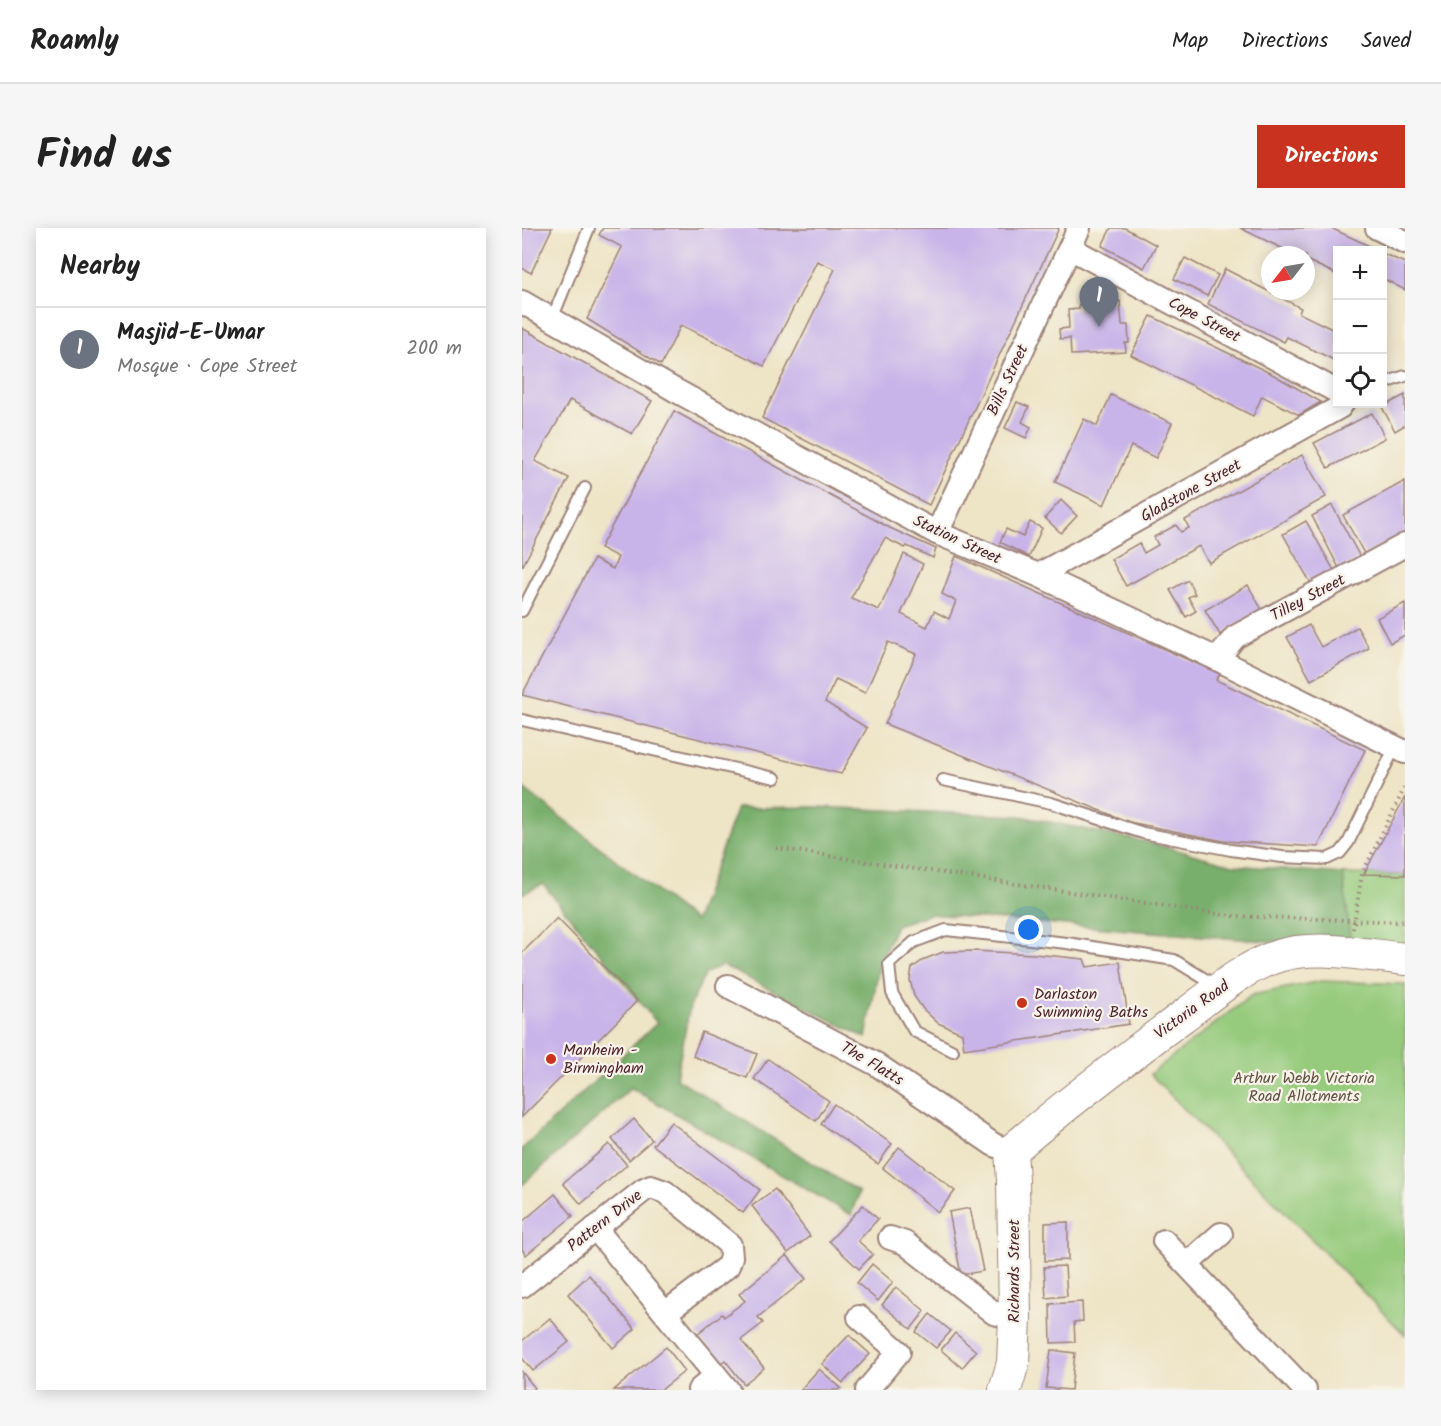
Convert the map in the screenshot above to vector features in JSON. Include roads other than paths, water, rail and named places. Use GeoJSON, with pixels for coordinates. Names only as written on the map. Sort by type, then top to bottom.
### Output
{"type":"FeatureCollection","features":[{"type":"Feature","properties":{"kind":"street"},"geometry":{"type":"LineString","coordinates":[[1377,228],[1405,242]]}},
{"type":"Feature","properties":{"kind":"street","name":"Cope Street"},"geometry":{"type":"LineString","coordinates":[[1075,238],[1333,389]]}},
{"type":"Feature","properties":{"kind":"street","name":"Bills Street"},"geometry":{"type":"LineString","coordinates":[[937,533],[1075,238]]}},
{"type":"Feature","properties":{"kind":"street","name":"Station Street"},"geometry":{"type":"LineString","coordinates":[[522,302],[673,389],[937,533],[1038,575],[1402,744]]}},
{"type":"Feature","properties":{"kind":"street","name":"Gladstone Street"},"geometry":{"type":"LineString","coordinates":[[1038,575],[1338,408]]}},
{"type":"Feature","properties":{"kind":"street","name":"Tilley Street"},"geometry":{"type":"LineString","coordinates":[[1217,659],[1236,637],[1405,545]]}},
{"type":"Feature","properties":{"kind":"street","name":"Victoria Road"},"geometry":{"type":"LineString","coordinates":[[1011,1151],[1061,1108],[1120,1063],[1249,970],[1278,956],[1299,952],[1350,953],[1405,959]]}},
{"type":"Feature","properties":{"kind":"street","name":"The Flatts"},"geometry":{"type":"LineString","coordinates":[[728,986],[876,1064],[994,1145],[1011,1151]]}},
{"type":"Feature","properties":{"kind":"street","name":"Richards Street"},"geometry":{"type":"LineString","coordinates":[[1005,1390],[1012,1362],[1015,1318],[1011,1151]]}},
{"type":"Feature","properties":{"kind":"street","name":"Pattern Drive"},"geometry":{"type":"LineString","coordinates":[[522,1286],[644,1190],[651,1188],[665,1192],[730,1245],[731,1257],[728,1266],[665,1313]]}},
{"type":"Feature","properties":{"kind":"street"},"geometry":{"type":"LineString","coordinates":[[595,1228],[665,1313],[714,1385]]}},
{"type":"Feature","properties":{"kind":"street"},"geometry":{"type":"LineString","coordinates":[[1187,1264],[1221,1234]]}},
{"type":"Feature","properties":{"kind":"street"},"geometry":{"type":"LineString","coordinates":[[890,1238],[905,1242],[994,1313],[1015,1318]]}},
{"type":"Feature","properties":{"kind":"street"},"geometry":{"type":"LineString","coordinates":[[1164,1241],[1305,1390]]}},
{"type":"Feature","properties":{"kind":"street"},"geometry":{"type":"LineString","coordinates":[[859,1317],[899,1352],[867,1390]]}},
{"type":"Feature","properties":{"kind":"lane"},"geometry":{"type":"LineString","coordinates":[[552,319],[589,228]]}},
{"type":"Feature","properties":{"kind":"lane"},"geometry":{"type":"LineString","coordinates":[[1387,383],[1405,376]]}},
{"type":"Feature","properties":{"kind":"lane"},"geometry":{"type":"LineString","coordinates":[[522,611],[585,488]]}},
{"type":"Feature","properties":{"kind":"lane"},"geometry":{"type":"LineString","coordinates":[[522,720],[640,749],[775,778]]}},
{"type":"Feature","properties":{"kind":"lane"},"geometry":{"type":"LineString","coordinates":[[943,780],[1051,803],[1143,833],[1190,843],[1282,857],[1327,859],[1340,853],[1348,843],[1402,744]]}},
{"type":"Feature","properties":{"kind":"lane"},"geometry":{"type":"LineString","coordinates":[[953,1051],[914,1032],[892,993],[889,964],[914,942],[946,930],[1067,943],[1174,960],[1221,988]]}},
{"type":"Feature","properties":{"kind":"place","name":"Masjid-E-Umar"},"geometry":{"type":"Point","coordinates":[1099,327]}},
{"type":"Feature","properties":{"kind":"place","name":"Darlaston Swimming Baths"},"geometry":{"type":"Point","coordinates":[1022,1003]}},
{"type":"Feature","properties":{"kind":"place","name":"Manheim - Birmingham"},"geometry":{"type":"Point","coordinates":[551,1059]}},
{"type":"Feature","properties":{"kind":"park label","name":"Arthur Webb Victoria Road Allotments"},"geometry":{"type":"Point","coordinates":[1304,1087]}}]}
